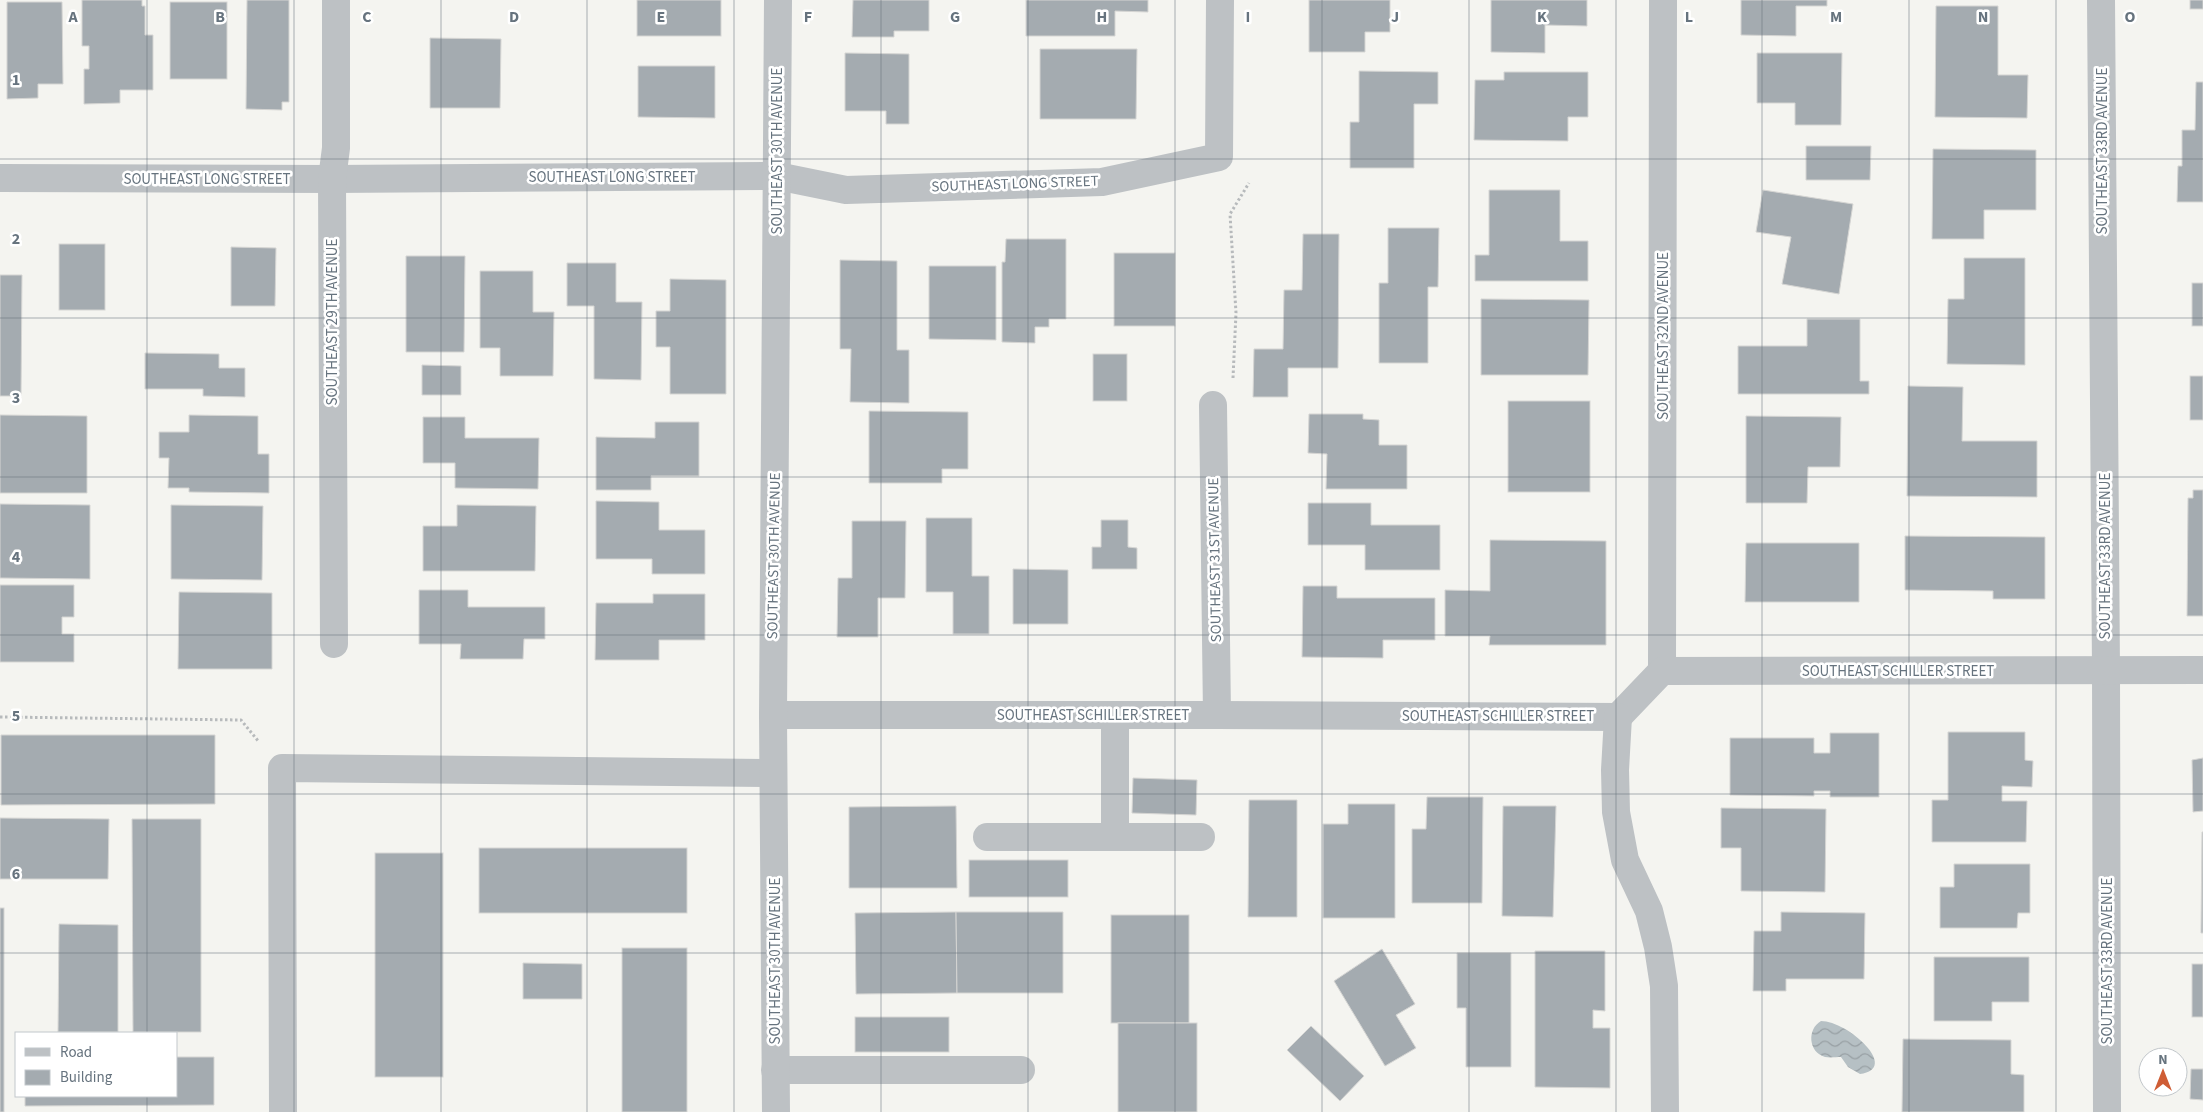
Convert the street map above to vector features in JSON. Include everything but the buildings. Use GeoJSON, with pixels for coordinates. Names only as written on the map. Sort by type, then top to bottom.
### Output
{"type":"FeatureCollection","features":[{"type":"Feature","properties":{"kind":"street","name":"SOUTHEAST 29TH AVENUE"},"geometry":{"type":"LineString","coordinates":[[334,644],[332,179],[336,148],[336,0]]}},
{"type":"Feature","properties":{"kind":"street","name":"SOUTHEAST 30TH AVENUE"},"geometry":{"type":"LineString","coordinates":[[776,1112],[773,715],[778,0]]}},
{"type":"Feature","properties":{"kind":"street","name":"SOUTHEAST LONG STREET"},"geometry":{"type":"LineString","coordinates":[[0,178],[332,179],[777,176],[846,190],[1102,182],[1219,157],[1220,0]]}},
{"type":"Feature","properties":{"kind":"street","name":"SOUTHEAST 32ND AVENUE"},"geometry":{"type":"LineString","coordinates":[[1662,671],[1663,0]]}},
{"type":"Feature","properties":{"kind":"street","name":"SOUTHEAST 33RD AVENUE"},"geometry":{"type":"LineString","coordinates":[[2101,0],[2107,1112]]}},
{"type":"Feature","properties":{"kind":"street","name":"SOUTHEAST 31ST AVENUE"},"geometry":{"type":"LineString","coordinates":[[1213,405],[1217,714]]}},
{"type":"Feature","properties":{"kind":"street","name":"SOUTHEAST SCHILLER STREET"},"geometry":{"type":"LineString","coordinates":[[1662,671],[2203,670]]}},
{"type":"Feature","properties":{"kind":"street"},"geometry":{"type":"LineString","coordinates":[[1662,671],[1618,717],[1615,770],[1616,812],[1625,860],[1649,912],[1658,947],[1664,986],[1665,1112]]}},
{"type":"Feature","properties":{"kind":"street","name":"SOUTHEAST SCHILLER STREET"},"geometry":{"type":"LineString","coordinates":[[773,715],[1217,714],[1618,717]]}},
{"type":"Feature","properties":{"kind":"street"},"geometry":{"type":"LineString","coordinates":[[1115,715],[1115,837]]}},
{"type":"Feature","properties":{"kind":"street"},"geometry":{"type":"LineString","coordinates":[[283,1112],[282,768],[773,773]]}},
{"type":"Feature","properties":{"kind":"street"},"geometry":{"type":"LineString","coordinates":[[987,837],[1201,837]]}},
{"type":"Feature","properties":{"kind":"street"},"geometry":{"type":"LineString","coordinates":[[776,1070],[1021,1070]]}},
{"type":"Feature","properties":{"kind":"path"},"geometry":{"type":"LineString","coordinates":[[1213,405],[1234,376],[1236,313],[1230,214],[1249,183]]}},
{"type":"Feature","properties":{"kind":"path"},"geometry":{"type":"LineString","coordinates":[[0,717],[241,720],[282,768]]}},
{"type":"Feature","properties":{"kind":"water"},"geometry":{"type":"Polygon","coordinates":[[[1821,1021],[1832,1023],[1856,1036],[1873,1055],[1875,1064],[1871,1070],[1860,1074],[1848,1067],[1841,1057],[1825,1057],[1819,1054],[1811,1040],[1813,1029],[1821,1021]]]}}]}
